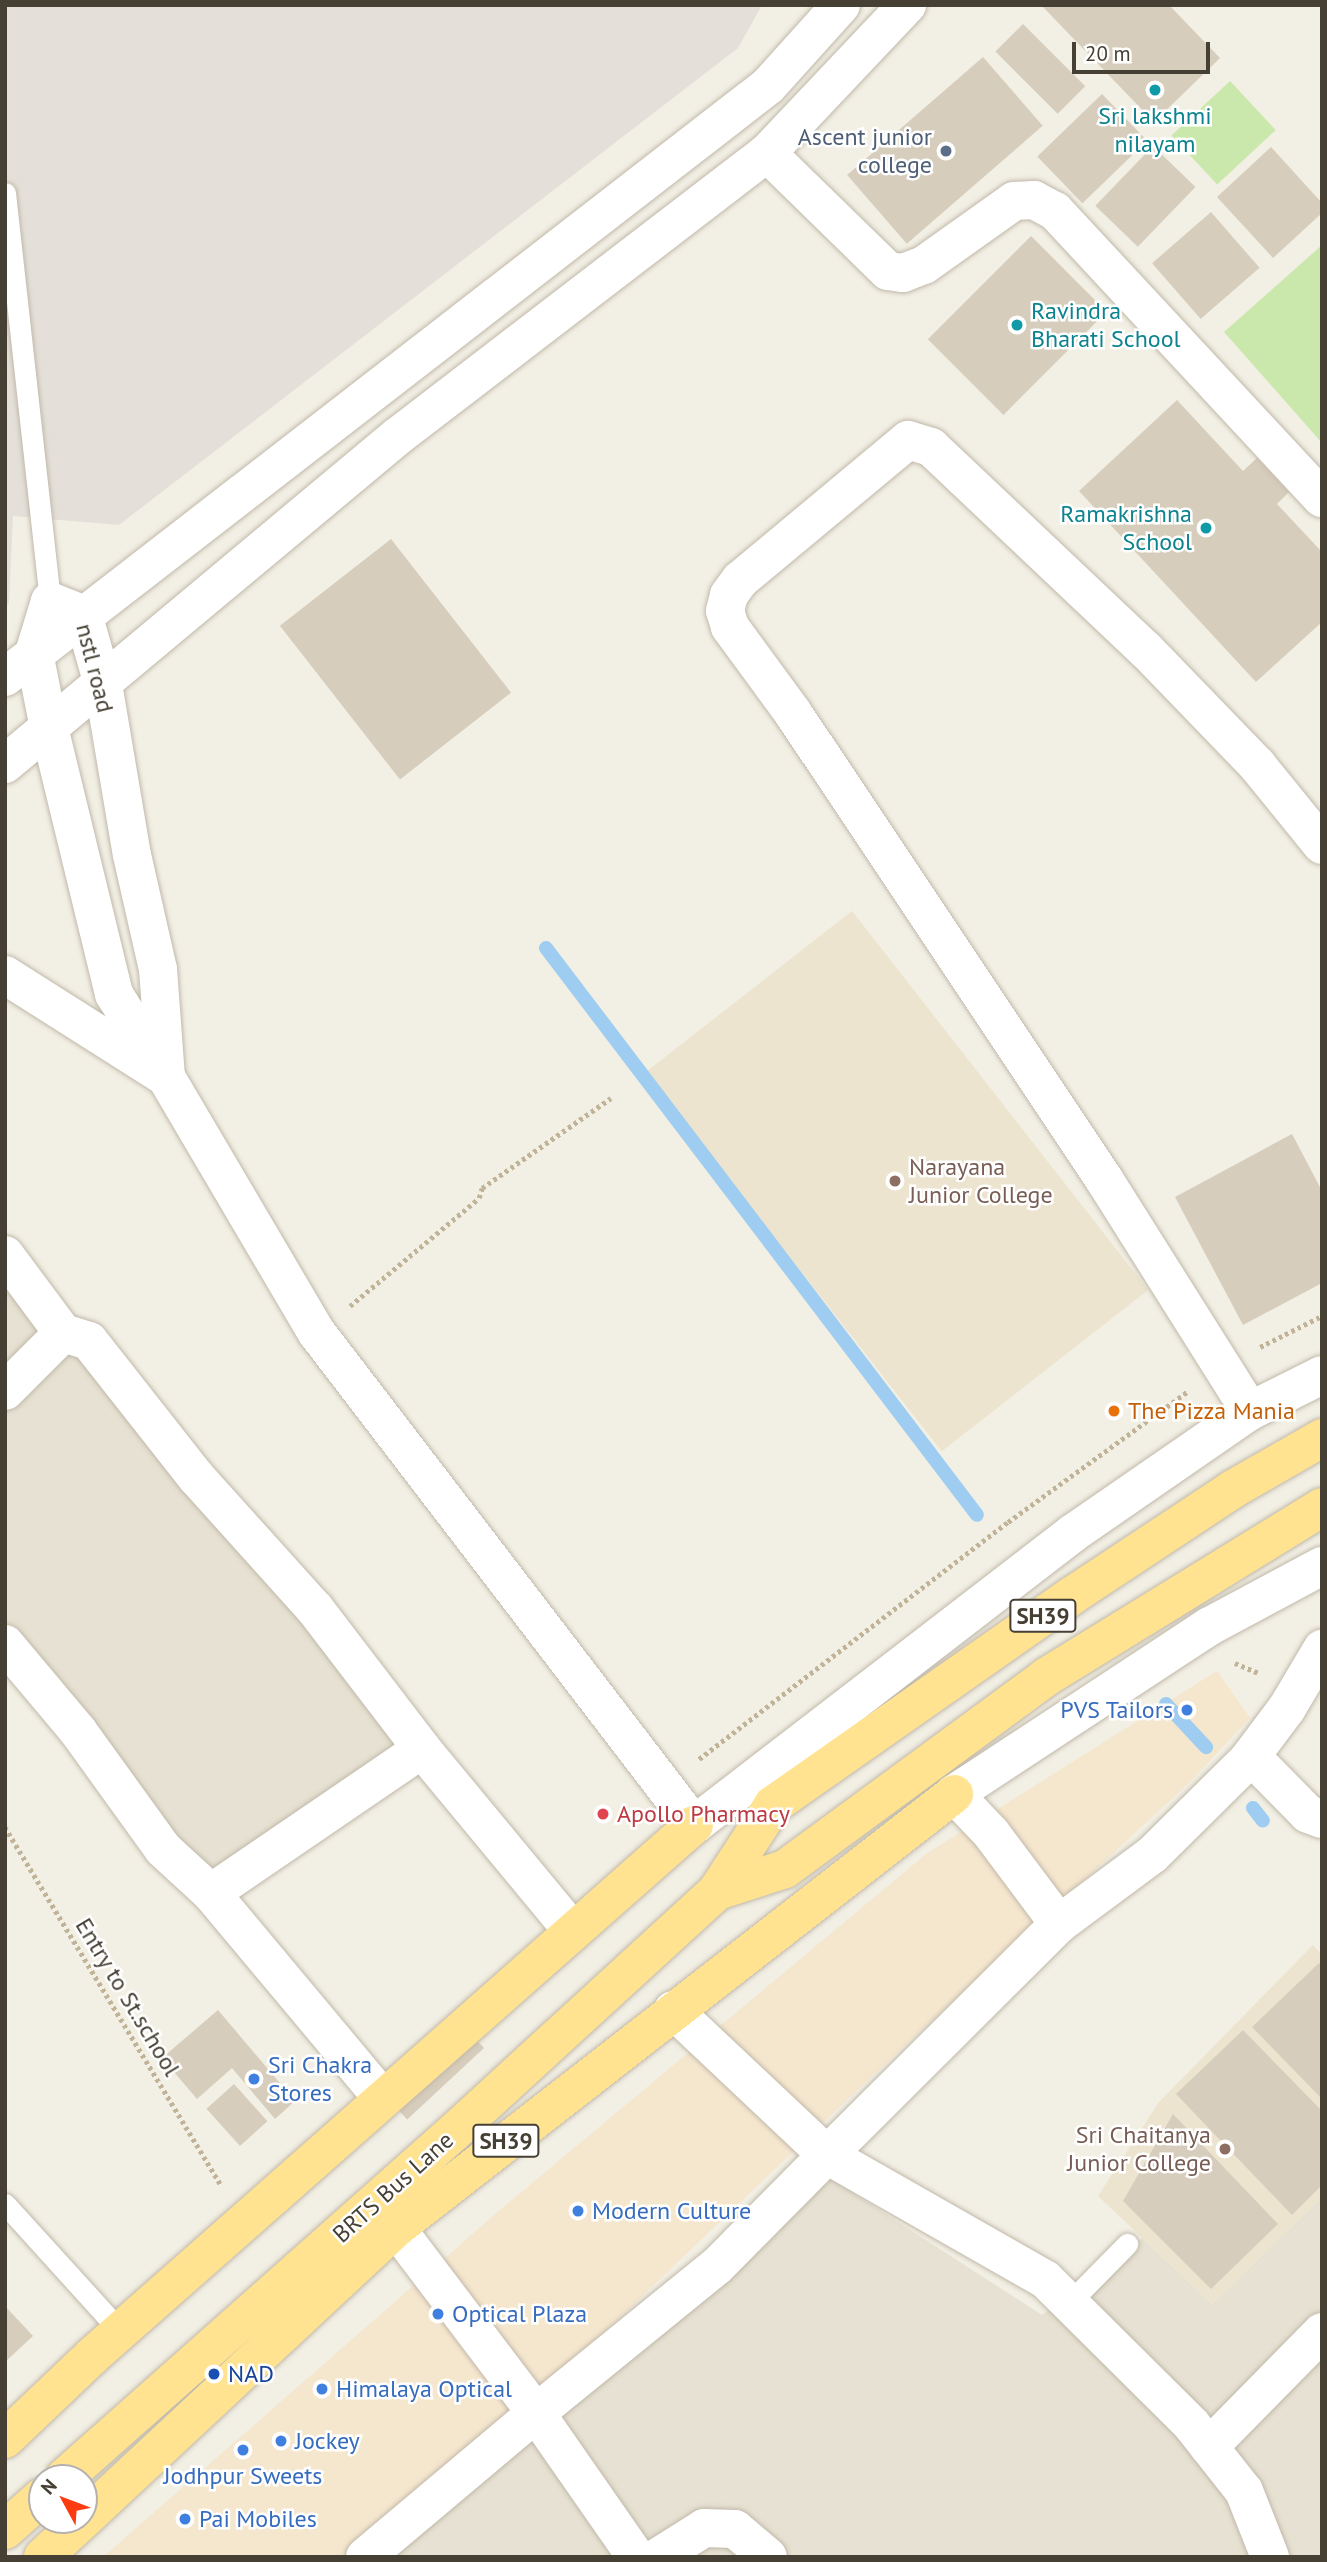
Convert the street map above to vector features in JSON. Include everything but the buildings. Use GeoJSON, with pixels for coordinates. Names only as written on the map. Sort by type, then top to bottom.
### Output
{"type":"FeatureCollection","features":[{"type":"Feature","properties":{"kind":"main road","name":"SH39"},"geometry":{"type":"LineString","coordinates":[[717,1891],[773,1805],[1073,1595],[1233,1489],[1322,1438]]}},
{"type":"Feature","properties":{"kind":"main road","name":"SH39"},"geometry":{"type":"LineString","coordinates":[[717,1891],[785,1870],[811,1848],[1046,1677],[1322,1507]]}},
{"type":"Feature","properties":{"kind":"main road","name":"SH39"},"geometry":{"type":"LineString","coordinates":[[98,2505],[396,2228],[954,1794]]}},
{"type":"Feature","properties":{"kind":"main road"},"geometry":{"type":"LineString","coordinates":[[5,2439],[120,2331],[694,1825]]}},
{"type":"Feature","properties":{"kind":"main road","name":"BRTS Bus Lane"},"geometry":{"type":"LineString","coordinates":[[80,2464],[717,1891]]}},
{"type":"Feature","properties":{"kind":"main road"},"geometry":{"type":"LineString","coordinates":[[5,2530],[28,2509]]}},
{"type":"Feature","properties":{"kind":"main road","name":"SH39"},"geometry":{"type":"LineString","coordinates":[[43,2557],[67,2534]]}},
{"type":"Feature","properties":{"kind":"street"},"geometry":{"type":"LineString","coordinates":[[5,677],[34,653],[67,607],[768,86],[841,5]]}},
{"type":"Feature","properties":{"kind":"street"},"geometry":{"type":"LineString","coordinates":[[5,764],[398,436],[767,153],[907,5]]}},
{"type":"Feature","properties":{"kind":"street"},"geometry":{"type":"LineString","coordinates":[[767,153],[888,271],[903,273],[924,265],[1014,201],[1034,200],[1055,211],[1322,498]]}},
{"type":"Feature","properties":{"kind":"street"},"geometry":{"type":"LineString","coordinates":[[1250,1411],[1104,1179],[793,713],[730,627],[725,611],[729,596],[740,580],[908,440],[931,447],[1146,650],[1257,765],[1322,845]]}},
{"type":"Feature","properties":{"kind":"street","name":"nstl road"},"geometry":{"type":"LineString","coordinates":[[67,607],[103,684],[132,855],[158,969],[166,1077]]}},
{"type":"Feature","properties":{"kind":"street"},"geometry":{"type":"LineString","coordinates":[[34,653],[49,728],[114,994],[317,1333],[694,1825],[1073,1533],[1250,1411],[1322,1375]]}},
{"type":"Feature","properties":{"kind":"street"},"geometry":{"type":"LineString","coordinates":[[5,975],[166,1077]]}},
{"type":"Feature","properties":{"kind":"street"},"geometry":{"type":"LineString","coordinates":[[10,1274],[63,1333],[89,1341],[197,1478],[315,1609],[422,1748],[572,1930]]}},
{"type":"Feature","properties":{"kind":"street"},"geometry":{"type":"LineString","coordinates":[[5,1391],[63,1333]]}},
{"type":"Feature","properties":{"kind":"street"},"geometry":{"type":"LineString","coordinates":[[1059,1924],[990,1833],[954,1794],[1210,1626],[1322,1566]]}},
{"type":"Feature","properties":{"kind":"street"},"geometry":{"type":"LineString","coordinates":[[5,1644],[78,1731],[163,1849],[211,1893],[383,2099]]}},
{"type":"Feature","properties":{"kind":"street"},"geometry":{"type":"LineString","coordinates":[[365,2557],[536,2413],[718,2266],[1059,1924],[1152,1855],[1251,1756],[1287,1708],[1322,1649]]}},
{"type":"Feature","properties":{"kind":"street"},"geometry":{"type":"LineString","coordinates":[[211,1893],[422,1748]]}},
{"type":"Feature","properties":{"kind":"street"},"geometry":{"type":"LineString","coordinates":[[1251,1756],[1308,1814],[1322,1819]]}},
{"type":"Feature","properties":{"kind":"street"},"geometry":{"type":"LineString","coordinates":[[673,2010],[827,2155],[1046,2280],[1209,2447],[1244,2491],[1270,2557]]}},
{"type":"Feature","properties":{"kind":"street"},"geometry":{"type":"LineString","coordinates":[[396,2228],[536,2413],[636,2557]]}},
{"type":"Feature","properties":{"kind":"street"},"geometry":{"type":"LineString","coordinates":[[1209,2447],[1322,2333]]}},
{"type":"Feature","properties":{"kind":"street"},"geometry":{"type":"LineString","coordinates":[[658,2557],[704,2528],[735,2529],[768,2557]]}},
{"type":"Feature","properties":{"kind":"lane","name":"nstl road"},"geometry":{"type":"LineString","coordinates":[[5,193],[67,607]]}},
{"type":"Feature","properties":{"kind":"lane"},"geometry":{"type":"LineString","coordinates":[[5,2204],[120,2331]]}},
{"type":"Feature","properties":{"kind":"lane"},"geometry":{"type":"LineString","coordinates":[[1069,2303],[1127,2244]]}},
{"type":"Feature","properties":{"kind":"path"},"geometry":{"type":"LineString","coordinates":[[317,1333],[479,1198],[482,1188],[611,1098]]}},
{"type":"Feature","properties":{"kind":"path","name":"Entry to St.school"},"geometry":{"type":"LineString","coordinates":[[5,1827],[222,2186]]}},
{"type":"Feature","properties":{"kind":"shaded area"},"geometry":{"type":"Polygon","coordinates":[[[5,5],[762,5],[738,48],[119,525],[13,516],[9,603],[5,607],[5,5]]]}},
{"type":"Feature","properties":{"kind":"shaded area","name":"Narayana Junior College"},"geometry":{"type":"Polygon","coordinates":[[[852,911],[1148,1290],[942,1451],[646,1072],[852,911]]]}},
{"type":"Feature","properties":{"kind":"shaded area"},"geometry":{"type":"Polygon","coordinates":[[[5,1255],[405,1738],[198,1884],[5,1669],[5,1255]]]}},
{"type":"Feature","properties":{"kind":"shaded area"},"geometry":{"type":"Polygon","coordinates":[[[1217,1671],[1250,1718],[1190,1782],[873,2075],[584,2352],[343,2557],[103,2557],[501,2209],[926,1854],[1217,1671]]]}},
{"type":"Feature","properties":{"kind":"shaded area","name":"Sri Chaitanya Junior College"},"geometry":{"type":"Polygon","coordinates":[[[1313,1945],[1322,1955],[1322,2197],[1212,2304],[1098,2196],[1159,2102],[1313,1945]]]}},
{"type":"Feature","properties":{"kind":"shaded area"},"geometry":{"type":"Polygon","coordinates":[[[825,2175],[1042,2315],[1142,2238],[1212,2304],[1322,2197],[1322,2557],[394,2557],[825,2175]]]}},
{"type":"Feature","properties":{"kind":"green space"},"geometry":{"type":"Polygon","coordinates":[[[1230,81],[1276,130],[1217,185],[1171,136],[1230,81]]]}},
{"type":"Feature","properties":{"kind":"green space"},"geometry":{"type":"Polygon","coordinates":[[[1322,245],[1322,443],[1224,332],[1322,245]]]}},
{"type":"Feature","properties":{"kind":"waterway"},"geometry":{"type":"LineString","coordinates":[[546,948],[977,1515]]}},
{"type":"Feature","properties":{"kind":"waterway"},"geometry":{"type":"LineString","coordinates":[[1166,1704],[1206,1747]]}},
{"type":"Feature","properties":{"kind":"waterway"},"geometry":{"type":"LineString","coordinates":[[1253,1808],[1263,1821]]}},
{"type":"Feature","properties":{"kind":"place","name":"Sri lakshmi nilayam"},"geometry":{"type":"Point","coordinates":[1155,90]}},
{"type":"Feature","properties":{"kind":"place","name":"Ascent junior college"},"geometry":{"type":"Point","coordinates":[946,151]}},
{"type":"Feature","properties":{"kind":"place","name":"Ravindra Bharati School"},"geometry":{"type":"Point","coordinates":[1017,325]}},
{"type":"Feature","properties":{"kind":"place","name":"Ramakrishna School"},"geometry":{"type":"Point","coordinates":[1206,528]}},
{"type":"Feature","properties":{"kind":"place","name":"Narayana Junior College"},"geometry":{"type":"Point","coordinates":[895,1181]}},
{"type":"Feature","properties":{"kind":"place","name":"The Pizza Mania"},"geometry":{"type":"Point","coordinates":[1114,1411]}},
{"type":"Feature","properties":{"kind":"place","name":"PVS Tailors"},"geometry":{"type":"Point","coordinates":[1187,1710]}},
{"type":"Feature","properties":{"kind":"place","name":"Apollo Pharmacy"},"geometry":{"type":"Point","coordinates":[603,1814]}},
{"type":"Feature","properties":{"kind":"place","name":"Sri Chakra Stores"},"geometry":{"type":"Point","coordinates":[254,2079]}},
{"type":"Feature","properties":{"kind":"place","name":"Sri Chaitanya Junior College"},"geometry":{"type":"Point","coordinates":[1225,2149]}},
{"type":"Feature","properties":{"kind":"place","name":"Modern Culture"},"geometry":{"type":"Point","coordinates":[578,2211]}},
{"type":"Feature","properties":{"kind":"place","name":"Optical Plaza"},"geometry":{"type":"Point","coordinates":[438,2314]}},
{"type":"Feature","properties":{"kind":"place","name":"NAD"},"geometry":{"type":"Point","coordinates":[214,2374]}},
{"type":"Feature","properties":{"kind":"place","name":"Himalaya Optical"},"geometry":{"type":"Point","coordinates":[322,2389]}},
{"type":"Feature","properties":{"kind":"place","name":"Jockey"},"geometry":{"type":"Point","coordinates":[281,2441]}},
{"type":"Feature","properties":{"kind":"place","name":"Jodhpur Sweets"},"geometry":{"type":"Point","coordinates":[243,2450]}},
{"type":"Feature","properties":{"kind":"place","name":"Pai Mobiles"},"geometry":{"type":"Point","coordinates":[185,2519]}}]}
